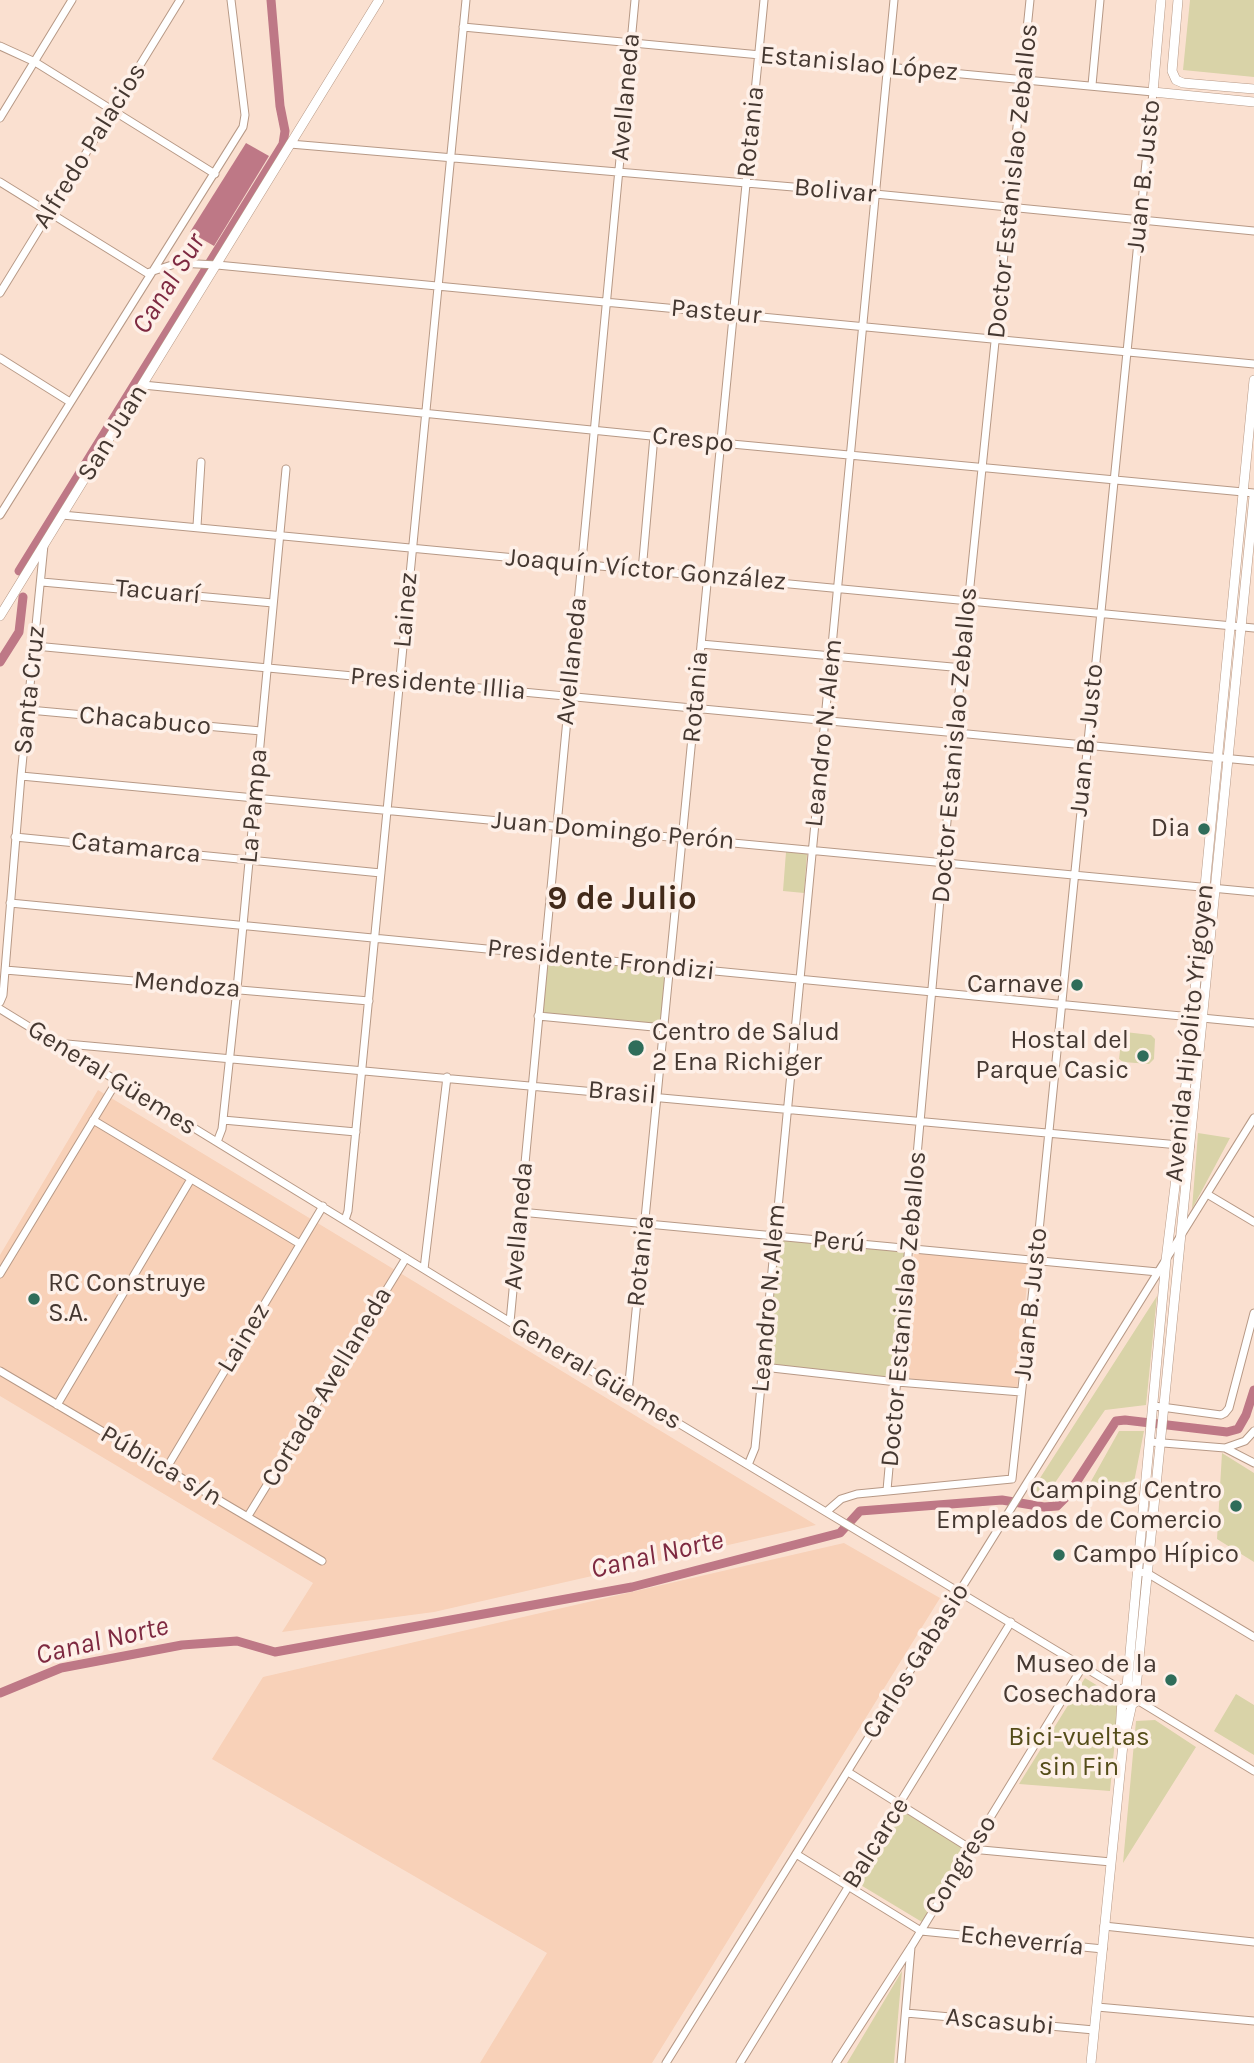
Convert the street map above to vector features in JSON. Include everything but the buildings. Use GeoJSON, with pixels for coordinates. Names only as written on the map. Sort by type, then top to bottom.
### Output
{"type":"FeatureCollection","features":[{"type":"Feature","properties":{"kind":"street"},"geometry":{"type":"LineString","coordinates":[[0,118],[72,0]]}},
{"type":"Feature","properties":{"kind":"street","name":"Alfredo Palacios"},"geometry":{"type":"LineString","coordinates":[[0,293],[180,0]]}},
{"type":"Feature","properties":{"kind":"street"},"geometry":{"type":"LineString","coordinates":[[0,515],[215,174],[245,121],[231,0]]}},
{"type":"Feature","properties":{"kind":"street","name":"San Juan"},"geometry":{"type":"LineString","coordinates":[[0,616],[379,0]]}},
{"type":"Feature","properties":{"kind":"street","name":"Lainez"},"geometry":{"type":"LineString","coordinates":[[345,1220],[382,873],[411,548],[466,0]]}},
{"type":"Feature","properties":{"kind":"street","name":"Avellaneda"},"geometry":{"type":"LineString","coordinates":[[510,1322],[635,0]]}},
{"type":"Feature","properties":{"kind":"street","name":"Rotania"},"geometry":{"type":"LineString","coordinates":[[628,1393],[764,0]]}},
{"type":"Feature","properties":{"kind":"street","name":"Leandro N. Alem"},"geometry":{"type":"LineString","coordinates":[[748,1465],[755,1448],[894,0]]}},
{"type":"Feature","properties":{"kind":"street","name":"Doctor Estanislao Zeballos"},"geometry":{"type":"LineString","coordinates":[[887,1490],[955,732],[1030,0]]}},
{"type":"Feature","properties":{"kind":"street"},"geometry":{"type":"LineString","coordinates":[[1092,85],[1100,0]]}},
{"type":"Feature","properties":{"kind":"street","name":"Juan B. Justo"},"geometry":{"type":"LineString","coordinates":[[1012,1479],[1037,1261],[1060,1005],[1161,0]]}},
{"type":"Feature","properties":{"kind":"street","name":"Juan B. Justo"},"geometry":{"type":"LineString","coordinates":[[1178,0],[1172,71],[1177,80],[1184,83],[1254,89]]}},
{"type":"Feature","properties":{"kind":"street","name":"Estanislao López"},"geometry":{"type":"LineString","coordinates":[[464,27],[1254,102]]}},
{"type":"Feature","properties":{"kind":"street"},"geometry":{"type":"LineString","coordinates":[[0,46],[35,62],[215,174]]}},
{"type":"Feature","properties":{"kind":"street","name":"Bolivar"},"geometry":{"type":"LineString","coordinates":[[290,144],[875,194],[1254,231]]}},
{"type":"Feature","properties":{"kind":"street"},"geometry":{"type":"LineString","coordinates":[[0,182],[146,273],[152,273]]}},
{"type":"Feature","properties":{"kind":"street"},"geometry":{"type":"LineString","coordinates":[[169,247],[172,258],[181,263]]}},
{"type":"Feature","properties":{"kind":"street","name":"Pasteur"},"geometry":{"type":"LineString","coordinates":[[152,273],[181,263],[218,265],[1254,364]]}},
{"type":"Feature","properties":{"kind":"street"},"geometry":{"type":"LineString","coordinates":[[0,358],[71,402]]}},
{"type":"Feature","properties":{"kind":"street","name":"Avenida Hipólito Yrigoyen"},"geometry":{"type":"LineString","coordinates":[[1210,887],[1217,757],[1254,380]]}},
{"type":"Feature","properties":{"kind":"street","name":"Crespo"},"geometry":{"type":"LineString","coordinates":[[144,384],[1254,495]]}},
{"type":"Feature","properties":{"kind":"street"},"geometry":{"type":"LineString","coordinates":[[642,570],[653,436]]}},
{"type":"Feature","properties":{"kind":"street"},"geometry":{"type":"LineString","coordinates":[[197,526],[201,462]]}},
{"type":"Feature","properties":{"kind":"street","name":"La Pampa"},"geometry":{"type":"LineString","coordinates":[[217,1142],[223,1120],[237,989],[286,469]]}},
{"type":"Feature","properties":{"kind":"street","name":"Avenida Hipólito Yrigoyen"},"geometry":{"type":"LineString","coordinates":[[1091,2063],[1123,1744],[1120,1732],[1131,1702],[1129,1688],[1180,1237],[1185,1145],[1210,887],[1228,758],[1254,495]]}},
{"type":"Feature","properties":{"kind":"street","name":"Joaquín Víctor González"},"geometry":{"type":"LineString","coordinates":[[62,515],[1254,628]]}},
{"type":"Feature","properties":{"kind":"street","name":"Santa Cruz"},"geometry":{"type":"LineString","coordinates":[[0,1002],[44,545]]}},
{"type":"Feature","properties":{"kind":"street","name":"Tacuarí"},"geometry":{"type":"LineString","coordinates":[[42,582],[273,603]]}},
{"type":"Feature","properties":{"kind":"street"},"geometry":{"type":"LineString","coordinates":[[701,644],[963,667]]}},
{"type":"Feature","properties":{"kind":"street","name":"Presidente Illia"},"geometry":{"type":"LineString","coordinates":[[35,646],[1254,761]]}},
{"type":"Feature","properties":{"kind":"street","name":"Chacabuco"},"geometry":{"type":"LineString","coordinates":[[29,710],[261,731]]}},
{"type":"Feature","properties":{"kind":"street","name":"Juan Domingo Perón"},"geometry":{"type":"LineString","coordinates":[[21,776],[1254,892]]}},
{"type":"Feature","properties":{"kind":"street","name":"Catamarca"},"geometry":{"type":"LineString","coordinates":[[15,837],[382,873]]}},
{"type":"Feature","properties":{"kind":"street","name":"Presidente Frondizi"},"geometry":{"type":"LineString","coordinates":[[10,903],[1254,1023]]}},
{"type":"Feature","properties":{"kind":"street","name":"Mendoza"},"geometry":{"type":"LineString","coordinates":[[5,970],[369,1001]]}},
{"type":"Feature","properties":{"kind":"street","name":"General Güemes"},"geometry":{"type":"LineString","coordinates":[[0,1009],[628,1393],[1083,1666],[1129,1688]]}},
{"type":"Feature","properties":{"kind":"street"},"geometry":{"type":"LineString","coordinates":[[538,1016],[664,1028]]}},
{"type":"Feature","properties":{"kind":"street","name":"Brasil"},"geometry":{"type":"LineString","coordinates":[[55,1043],[1185,1145]]}},
{"type":"Feature","properties":{"kind":"street","name":"Cortada Avellaneda"},"geometry":{"type":"LineString","coordinates":[[425,1269],[447,1077]]}},
{"type":"Feature","properties":{"kind":"street"},"geometry":{"type":"LineString","coordinates":[[0,1274],[117,1081]]}},
{"type":"Feature","properties":{"kind":"street","name":"Carlos Gabasio"},"geometry":{"type":"LineString","coordinates":[[666,2063],[1254,1118]]}},
{"type":"Feature","properties":{"kind":"street"},"geometry":{"type":"LineString","coordinates":[[93,1119],[300,1244]]}},
{"type":"Feature","properties":{"kind":"street"},"geometry":{"type":"LineString","coordinates":[[223,1120],[356,1132]]}},
{"type":"Feature","properties":{"kind":"street","name":"Avenida Hipólito Yrigoyen"},"geometry":{"type":"LineString","coordinates":[[1159,1411],[1166,1260],[1185,1145]]}},
{"type":"Feature","properties":{"kind":"street"},"geometry":{"type":"LineString","coordinates":[[57,1405],[191,1179]]}},
{"type":"Feature","properties":{"kind":"street"},"geometry":{"type":"LineString","coordinates":[[1207,1194],[1254,1222]]}},
{"type":"Feature","properties":{"kind":"street","name":"Lainez"},"geometry":{"type":"LineString","coordinates":[[166,1469],[323,1206]]}},
{"type":"Feature","properties":{"kind":"street","name":"Perú"},"geometry":{"type":"LineString","coordinates":[[520,1212],[1158,1272]]}},
{"type":"Feature","properties":{"kind":"street","name":"Cortada Avellaneda"},"geometry":{"type":"LineString","coordinates":[[248,1516],[405,1258]]}},
{"type":"Feature","properties":{"kind":"street"},"geometry":{"type":"LineString","coordinates":[[1159,1411],[1221,1415],[1225,1413],[1229,1408],[1254,1313]]}},
{"type":"Feature","properties":{"kind":"street"},"geometry":{"type":"LineString","coordinates":[[763,1367],[1021,1392]]}},
{"type":"Feature","properties":{"kind":"street","name":"Pública s/n"},"geometry":{"type":"LineString","coordinates":[[0,1371],[322,1561]]}},
{"type":"Feature","properties":{"kind":"street"},"geometry":{"type":"LineString","coordinates":[[1225,1448],[1245,1441],[1254,1431]]}},
{"type":"Feature","properties":{"kind":"street"},"geometry":{"type":"LineString","coordinates":[[1156,1438],[1225,1448],[1254,1462]]}},
{"type":"Feature","properties":{"kind":"street"},"geometry":{"type":"LineString","coordinates":[[826,1512],[841,1499],[887,1490],[1012,1479],[1022,1488]]}},
{"type":"Feature","properties":{"kind":"street"},"geometry":{"type":"LineString","coordinates":[[1143,1572],[1254,1637]]}},
{"type":"Feature","properties":{"kind":"street","name":"Balcarce"},"geometry":{"type":"LineString","coordinates":[[740,2063],[1011,1622]]}},
{"type":"Feature","properties":{"kind":"street","name":"Congreso"},"geometry":{"type":"LineString","coordinates":[[836,2063],[921,1931],[1083,1666]]}},
{"type":"Feature","properties":{"kind":"street","name":"Avenida Hipólito Yrigoyen"},"geometry":{"type":"LineString","coordinates":[[1129,1688],[1139,1695],[1131,1702]]}},
{"type":"Feature","properties":{"kind":"street"},"geometry":{"type":"LineString","coordinates":[[1131,1702],[1254,1771]]}},
{"type":"Feature","properties":{"kind":"street"},"geometry":{"type":"LineString","coordinates":[[848,1772],[971,1849],[1111,1862]]}},
{"type":"Feature","properties":{"kind":"street","name":"Echeverría"},"geometry":{"type":"LineString","coordinates":[[796,1854],[921,1931],[1103,1949]]}},
{"type":"Feature","properties":{"kind":"street"},"geometry":{"type":"LineString","coordinates":[[1104,1926],[1254,1942]]}},
{"type":"Feature","properties":{"kind":"street"},"geometry":{"type":"LineString","coordinates":[[901,2063],[911,1947]]}},
{"type":"Feature","properties":{"kind":"street"},"geometry":{"type":"LineString","coordinates":[[1097,2007],[1254,2021]]}},
{"type":"Feature","properties":{"kind":"street","name":"Ascasubi"},"geometry":{"type":"LineString","coordinates":[[906,2014],[1094,2030]]}},
{"type":"Feature","properties":{"kind":"shaded area"},"geometry":{"type":"Polygon","coordinates":[[[246,143],[269,156],[214,246],[190,232],[246,143]]]}},
{"type":"Feature","properties":{"kind":"shaded area"},"geometry":{"type":"Polygon","coordinates":[[[98,1090],[816,1525],[434,1612],[282,1632],[313,1583],[0,1396],[0,1255],[98,1090]]]}},
{"type":"Feature","properties":{"kind":"shaded area"},"geometry":{"type":"Polygon","coordinates":[[[914,1253],[1029,1263],[1017,1389],[903,1378],[914,1253]]]}},
{"type":"Feature","properties":{"kind":"shaded area"},"geometry":{"type":"Polygon","coordinates":[[[844,1543],[940,1598],[652,2063],[480,2063],[547,1953],[212,1759],[263,1677],[844,1543]]]}},
{"type":"Feature","properties":{"kind":"green space"},"geometry":{"type":"Polygon","coordinates":[[[1190,0],[1254,0],[1254,77],[1183,70],[1190,0]]]}},
{"type":"Feature","properties":{"kind":"green space"},"geometry":{"type":"Polygon","coordinates":[[[786,852],[807,854],[804,893],[783,891],[786,852]]]}},
{"type":"Feature","properties":{"kind":"green space"},"geometry":{"type":"Polygon","coordinates":[[[544,955],[670,967],[664,1028],[538,1016],[544,955]]]}},
{"type":"Feature","properties":{"kind":"green space"},"geometry":{"type":"Polygon","coordinates":[[[1125,1032],[1151,1035],[1155,1039],[1154,1059],[1149,1064],[1123,1062],[1119,1059],[1122,1035],[1125,1032]]]}},
{"type":"Feature","properties":{"kind":"green space"},"geometry":{"type":"Polygon","coordinates":[[[1198,1133],[1230,1138],[1192,1209],[1198,1133]]]}},
{"type":"Feature","properties":{"kind":"green space"},"geometry":{"type":"Polygon","coordinates":[[[775,1236],[909,1249],[897,1382],[763,1367],[775,1236]]]}},
{"type":"Feature","properties":{"kind":"green space"},"geometry":{"type":"Polygon","coordinates":[[[1157,1296],[1146,1405],[1105,1410],[1050,1490],[1031,1492],[1157,1296]]]}},
{"type":"Feature","properties":{"kind":"green space"},"geometry":{"type":"Polygon","coordinates":[[[1119,1431],[1144,1431],[1134,1482],[1090,1483],[1119,1431]]]}},
{"type":"Feature","properties":{"kind":"green space","name":"Camping Centro Empleados de Comercio"},"geometry":{"type":"Polygon","coordinates":[[[1222,1453],[1254,1473],[1254,1562],[1217,1539],[1222,1453]]]}},
{"type":"Feature","properties":{"kind":"green space","name":"Bici-vueltas sin Fin"},"geometry":{"type":"Polygon","coordinates":[[[1085,1678],[1119,1699],[1110,1791],[1019,1784],[1085,1678]]]}},
{"type":"Feature","properties":{"kind":"green space"},"geometry":{"type":"Polygon","coordinates":[[[1236,1694],[1254,1705],[1254,1755],[1214,1731],[1236,1694]]]}},
{"type":"Feature","properties":{"kind":"green space"},"geometry":{"type":"Polygon","coordinates":[[[1155,1720],[1196,1747],[1123,1863],[1136,1721],[1155,1720]]]}},
{"type":"Feature","properties":{"kind":"green space"},"geometry":{"type":"Polygon","coordinates":[[[902,1811],[966,1848],[922,1922],[859,1884],[902,1811]]]}},
{"type":"Feature","properties":{"kind":"green space"},"geometry":{"type":"Polygon","coordinates":[[[902,1971],[894,2063],[847,2063],[902,1971]]]}},
{"type":"Feature","properties":{"kind":"waterway","name":"Canal Sur"},"geometry":{"type":"LineString","coordinates":[[19,571],[283,144],[285,131],[280,106],[271,0]]}},
{"type":"Feature","properties":{"kind":"waterway","name":"Canal Sur"},"geometry":{"type":"LineString","coordinates":[[0,662],[19,632],[23,597]]}},
{"type":"Feature","properties":{"kind":"waterway","name":"Canal Norte"},"geometry":{"type":"LineString","coordinates":[[0,1693],[61,1668],[182,1645],[237,1641],[275,1652],[632,1587],[840,1533],[860,1511],[1002,1500],[1044,1507],[1057,1506],[1068,1495],[1116,1421],[1227,1432],[1238,1429],[1254,1390]]}},
{"type":"Feature","properties":{"kind":"place","name":"Dia"},"geometry":{"type":"Point","coordinates":[1204,829]}},
{"type":"Feature","properties":{"kind":"place","name":"Carnave"},"geometry":{"type":"Point","coordinates":[1077,985]}},
{"type":"Feature","properties":{"kind":"place","name":"Centro de Salud 2 Ena Richiger"},"geometry":{"type":"Point","coordinates":[636,1048]}},
{"type":"Feature","properties":{"kind":"place","name":"Hostal del Parque Casic"},"geometry":{"type":"Point","coordinates":[1143,1056]}},
{"type":"Feature","properties":{"kind":"place","name":"RC Construye S.A."},"geometry":{"type":"Point","coordinates":[34,1299]}},
{"type":"Feature","properties":{"kind":"place","name":"Camping Centro Empleados de Comercio"},"geometry":{"type":"Point","coordinates":[1236,1506]}},
{"type":"Feature","properties":{"kind":"place","name":"Campo Hípico"},"geometry":{"type":"Point","coordinates":[1059,1555]}},
{"type":"Feature","properties":{"kind":"place","name":"Museo de la Cosechadora"},"geometry":{"type":"Point","coordinates":[1171,1680]}},
{"type":"Feature","properties":{"kind":"district","name":"9 de Julio"},"geometry":{"type":"Point","coordinates":[622,900]}}]}
